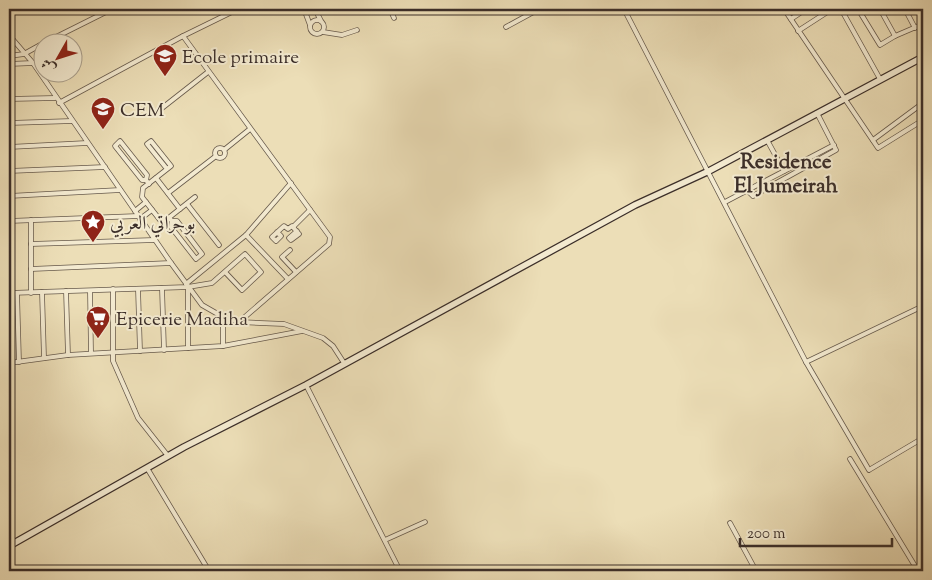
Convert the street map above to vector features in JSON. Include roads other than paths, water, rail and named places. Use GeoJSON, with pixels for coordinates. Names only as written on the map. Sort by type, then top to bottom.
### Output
{"type":"FeatureCollection","features":[{"type":"Feature","properties":{"kind":"street"},"geometry":{"type":"LineString","coordinates":[[66,32],[112,9]]}},
{"type":"Feature","properties":{"kind":"street"},"geometry":{"type":"LineString","coordinates":[[59,103],[183,36],[238,9]]}},
{"type":"Feature","properties":{"kind":"street"},"geometry":{"type":"LineString","coordinates":[[304,9],[314,34],[323,32],[342,34],[357,30]]}},
{"type":"Feature","properties":{"kind":"street"},"geometry":{"type":"LineString","coordinates":[[315,9],[324,26],[323,32]]}},
{"type":"Feature","properties":{"kind":"street"},"geometry":{"type":"LineString","coordinates":[[390,9],[394,18]]}},
{"type":"Feature","properties":{"kind":"street"},"geometry":{"type":"LineString","coordinates":[[506,27],[539,9]]}},
{"type":"Feature","properties":{"kind":"street"},"geometry":{"type":"LineString","coordinates":[[624,9],[709,170],[806,362],[869,470],[923,438]]}},
{"type":"Feature","properties":{"kind":"street"},"geometry":{"type":"LineString","coordinates":[[784,9],[878,148],[923,120]]}},
{"type":"Feature","properties":{"kind":"street"},"geometry":{"type":"LineString","coordinates":[[790,19],[806,9]]}},
{"type":"Feature","properties":{"kind":"street"},"geometry":{"type":"LineString","coordinates":[[798,31],[832,9]]}},
{"type":"Feature","properties":{"kind":"street"},"geometry":{"type":"LineString","coordinates":[[841,9],[880,79]]}},
{"type":"Feature","properties":{"kind":"street"},"geometry":{"type":"LineString","coordinates":[[858,9],[880,45],[895,36],[923,24]]}},
{"type":"Feature","properties":{"kind":"street"},"geometry":{"type":"LineString","coordinates":[[880,9],[895,36]]}},
{"type":"Feature","properties":{"kind":"street"},"geometry":{"type":"LineString","coordinates":[[906,9],[915,28]]}},
{"type":"Feature","properties":{"kind":"street"},"geometry":{"type":"LineString","coordinates":[[310,26],[314,21],[320,21]]}},
{"type":"Feature","properties":{"kind":"street"},"geometry":{"type":"LineString","coordinates":[[9,35],[32,62]]}},
{"type":"Feature","properties":{"kind":"street"},"geometry":{"type":"LineString","coordinates":[[183,36],[330,237],[329,244],[240,322]]}},
{"type":"Feature","properties":{"kind":"street"},"geometry":{"type":"LineString","coordinates":[[9,56],[24,54],[32,50]]}},
{"type":"Feature","properties":{"kind":"street"},"geometry":{"type":"LineString","coordinates":[[9,546],[168,456],[306,385],[635,205],[709,170],[923,57]]}},
{"type":"Feature","properties":{"kind":"street"},"geometry":{"type":"LineString","coordinates":[[9,64],[32,63]]}},
{"type":"Feature","properties":{"kind":"street"},"geometry":{"type":"LineString","coordinates":[[156,112],[208,72]]}},
{"type":"Feature","properties":{"kind":"street"},"geometry":{"type":"LineString","coordinates":[[45,82],[154,240],[202,304],[223,317],[240,322],[284,324],[323,338],[333,346],[344,363]]}},
{"type":"Feature","properties":{"kind":"street"},"geometry":{"type":"LineString","coordinates":[[9,98],[56,98]]}},
{"type":"Feature","properties":{"kind":"street"},"geometry":{"type":"LineString","coordinates":[[873,140],[923,103]]}},
{"type":"Feature","properties":{"kind":"street"},"geometry":{"type":"LineString","coordinates":[[748,190],[752,196],[835,151],[834,145],[817,113]]}},
{"type":"Feature","properties":{"kind":"street"},"geometry":{"type":"LineString","coordinates":[[9,123],[72,121]]}},
{"type":"Feature","properties":{"kind":"street"},"geometry":{"type":"LineString","coordinates":[[168,193],[216,156],[216,150],[220,148],[224,150],[250,129]]}},
{"type":"Feature","properties":{"kind":"street"},"geometry":{"type":"LineString","coordinates":[[767,140],[784,171]]}},
{"type":"Feature","properties":{"kind":"street"},"geometry":{"type":"LineString","coordinates":[[120,141],[147,175],[148,182],[142,180],[115,146],[120,141]]}},
{"type":"Feature","properties":{"kind":"street"},"geometry":{"type":"LineString","coordinates":[[167,169],[147,144],[151,141],[171,166],[156,178],[148,182],[142,197],[160,220],[171,220],[177,221],[202,254],[196,259],[171,227],[171,220],[180,209],[196,197]]}},
{"type":"Feature","properties":{"kind":"street"},"geometry":{"type":"LineString","coordinates":[[9,147],[87,143]]}},
{"type":"Feature","properties":{"kind":"street"},"geometry":{"type":"LineString","coordinates":[[725,202],[834,145]]}},
{"type":"Feature","properties":{"kind":"street"},"geometry":{"type":"LineString","coordinates":[[9,171],[105,167]]}},
{"type":"Feature","properties":{"kind":"street"},"geometry":{"type":"LineString","coordinates":[[156,178],[180,209]]}},
{"type":"Feature","properties":{"kind":"street"},"geometry":{"type":"LineString","coordinates":[[187,286],[246,235],[291,184]]}},
{"type":"Feature","properties":{"kind":"street"},"geometry":{"type":"LineString","coordinates":[[9,196],[120,190]]}},
{"type":"Feature","properties":{"kind":"street"},"geometry":{"type":"LineString","coordinates":[[135,211],[146,202]]}},
{"type":"Feature","properties":{"kind":"street"},"geometry":{"type":"LineString","coordinates":[[186,204],[219,244]]}},
{"type":"Feature","properties":{"kind":"street"},"geometry":{"type":"LineString","coordinates":[[9,221],[139,217],[152,210]]}},
{"type":"Feature","properties":{"kind":"street"},"geometry":{"type":"LineString","coordinates":[[278,232],[284,226],[288,229],[293,227],[310,210]]}},
{"type":"Feature","properties":{"kind":"street"},"geometry":{"type":"LineString","coordinates":[[31,220],[32,293]]}},
{"type":"Feature","properties":{"kind":"street"},"geometry":{"type":"LineString","coordinates":[[293,227],[297,231]]}},
{"type":"Feature","properties":{"kind":"street"},"geometry":{"type":"LineString","coordinates":[[246,235],[288,279]]}},
{"type":"Feature","properties":{"kind":"street"},"geometry":{"type":"LineString","coordinates":[[31,244],[154,240]]}},
{"type":"Feature","properties":{"kind":"street"},"geometry":{"type":"LineString","coordinates":[[290,250],[282,257],[296,272]]}},
{"type":"Feature","properties":{"kind":"street"},"geometry":{"type":"LineString","coordinates":[[10,293],[162,288],[212,283],[246,254],[261,272],[242,290],[225,272]]}},
{"type":"Feature","properties":{"kind":"street"},"geometry":{"type":"LineString","coordinates":[[31,269],[171,264]]}},
{"type":"Feature","properties":{"kind":"street"},"geometry":{"type":"LineString","coordinates":[[187,286],[188,348]]}},
{"type":"Feature","properties":{"kind":"street"},"geometry":{"type":"LineString","coordinates":[[162,288],[164,350]]}},
{"type":"Feature","properties":{"kind":"street"},"geometry":{"type":"LineString","coordinates":[[113,289],[113,361],[138,418],[168,456]]}},
{"type":"Feature","properties":{"kind":"street"},"geometry":{"type":"LineString","coordinates":[[138,289],[140,351]]}},
{"type":"Feature","properties":{"kind":"street"},"geometry":{"type":"LineString","coordinates":[[90,291],[92,353]]}},
{"type":"Feature","properties":{"kind":"street"},"geometry":{"type":"LineString","coordinates":[[42,292],[44,358]]}},
{"type":"Feature","properties":{"kind":"street"},"geometry":{"type":"LineString","coordinates":[[66,292],[68,355]]}},
{"type":"Feature","properties":{"kind":"street"},"geometry":{"type":"LineString","coordinates":[[17,293],[19,362]]}},
{"type":"Feature","properties":{"kind":"street"},"geometry":{"type":"LineString","coordinates":[[806,362],[923,306]]}},
{"type":"Feature","properties":{"kind":"street"},"geometry":{"type":"LineString","coordinates":[[223,317],[223,346]]}},
{"type":"Feature","properties":{"kind":"street"},"geometry":{"type":"LineString","coordinates":[[9,363],[92,353],[223,346],[302,331]]}},
{"type":"Feature","properties":{"kind":"street"},"geometry":{"type":"LineString","coordinates":[[306,385],[400,571]]}},
{"type":"Feature","properties":{"kind":"street"},"geometry":{"type":"LineString","coordinates":[[850,459],[918,571]]}},
{"type":"Feature","properties":{"kind":"street"},"geometry":{"type":"LineString","coordinates":[[147,468],[209,571]]}},
{"type":"Feature","properties":{"kind":"street"},"geometry":{"type":"LineString","coordinates":[[384,540],[425,522]]}},
{"type":"Feature","properties":{"kind":"street"},"geometry":{"type":"LineString","coordinates":[[730,523],[756,571]]}},
{"type":"Feature","properties":{"kind":"place","name":"Ecole primaire"},"geometry":{"type":"Point","coordinates":[165,77]}},
{"type":"Feature","properties":{"kind":"place","name":"CEM"},"geometry":{"type":"Point","coordinates":[103,130]}},
{"type":"Feature","properties":{"kind":"place","name":"بوحراتي العربي"},"geometry":{"type":"Point","coordinates":[93,243]}},
{"type":"Feature","properties":{"kind":"place","name":"Epicerie Madiha"},"geometry":{"type":"Point","coordinates":[98,339]}},
{"type":"Feature","properties":{"kind":"district","name":"Residence El Jumeirah"},"geometry":{"type":"Point","coordinates":[786,173]}}]}
